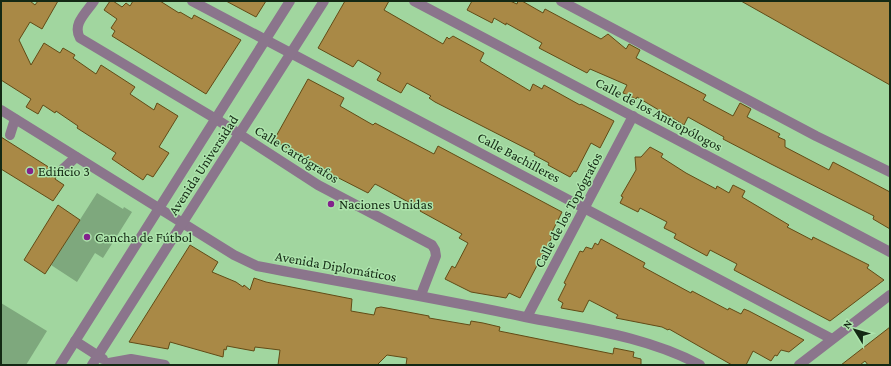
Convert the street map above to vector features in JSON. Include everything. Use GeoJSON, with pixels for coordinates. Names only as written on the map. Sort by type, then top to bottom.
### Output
{"type":"FeatureCollection","features":[{"type":"Feature","properties":{"kind":"street","name":"Calle Cartógrafos"},"geometry":{"type":"LineString","coordinates":[[94,1],[77,25],[76,31],[80,38],[216,119],[318,185],[432,245],[436,250],[436,256],[421,295]]}},
{"type":"Feature","properties":{"kind":"street","name":"Calle Bachilleres"},"geometry":{"type":"LineString","coordinates":[[192,1],[832,339]]}},
{"type":"Feature","properties":{"kind":"street","name":"Avenida Universidad"},"geometry":{"type":"LineString","coordinates":[[60,365],[290,1]]}},
{"type":"Feature","properties":{"kind":"street","name":"Avenida Universidad"},"geometry":{"type":"LineString","coordinates":[[92,365],[324,1]]}},
{"type":"Feature","properties":{"kind":"street","name":"Calle de los Antropólogos"},"geometry":{"type":"LineString","coordinates":[[414,1],[890,252]]}},
{"type":"Feature","properties":{"kind":"street"},"geometry":{"type":"LineString","coordinates":[[561,1],[816,136],[890,172]]}},
{"type":"Feature","properties":{"kind":"street","name":"Avenida Diplomáticos"},"geometry":{"type":"LineString","coordinates":[[1,110],[182,224],[234,255],[257,266],[421,295],[607,332],[652,344],[700,365]]}},
{"type":"Feature","properties":{"kind":"street","name":"Calle de los Topógrafos"},"geometry":{"type":"LineString","coordinates":[[527,317],[634,116]]}},
{"type":"Feature","properties":{"kind":"street"},"geometry":{"type":"LineString","coordinates":[[10,135],[15,120]]}},
{"type":"Feature","properties":{"kind":"street"},"geometry":{"type":"LineString","coordinates":[[63,169],[76,158]]}},
{"type":"Feature","properties":{"kind":"street"},"geometry":{"type":"LineString","coordinates":[[799,365],[890,295]]}},
{"type":"Feature","properties":{"kind":"street"},"geometry":{"type":"LineString","coordinates":[[75,341],[110,364],[132,359],[165,365]]}},
{"type":"Feature","properties":{"kind":"green space","name":"Cancha de Fútbol"},"geometry":{"type":"Polygon","coordinates":[[[97,193],[123,209],[124,207],[132,212],[103,258],[95,253],[77,282],[51,265],[97,193]]]}},
{"type":"Feature","properties":{"kind":"green space"},"geometry":{"type":"Polygon","coordinates":[[[1,303],[47,331],[26,365],[1,365],[1,303]]]}},
{"type":"Feature","properties":{"kind":"building"},"geometry":{"type":"Polygon","coordinates":[[[1,1],[30,1],[35,5],[38,1],[58,1],[42,29],[30,22],[19,40],[31,65],[44,43],[60,53],[63,48],[75,55],[73,58],[96,74],[101,65],[135,87],[130,94],[154,110],[157,103],[178,116],[159,147],[169,153],[153,177],[147,174],[143,180],[112,159],[116,153],[77,128],[78,126],[56,111],[55,113],[43,105],[38,114],[26,107],[31,99],[1,80],[1,1]]]}},
{"type":"Feature","properties":{"kind":"building"},"geometry":{"type":"Polygon","coordinates":[[[110,1],[113,1],[122,7],[126,3],[130,6],[133,1],[160,1],[179,13],[180,12],[192,19],[194,15],[241,40],[206,94],[112,36],[115,31],[111,28],[117,19],[104,10],[110,1]]]}},
{"type":"Feature","properties":{"kind":"building"},"geometry":{"type":"Polygon","coordinates":[[[226,1],[266,1],[256,17],[226,1]]]}},
{"type":"Feature","properties":{"kind":"building"},"geometry":{"type":"Polygon","coordinates":[[[345,1],[389,1],[384,10],[443,44],[447,37],[449,39],[453,36],[484,53],[480,61],[530,91],[533,84],[542,89],[544,85],[580,105],[581,104],[614,121],[600,148],[591,143],[576,172],[574,171],[570,177],[548,165],[549,163],[534,155],[535,153],[435,102],[429,98],[431,96],[407,83],[401,93],[377,80],[381,73],[358,60],[353,67],[318,48],[345,1]]]}},
{"type":"Feature","properties":{"kind":"building"},"geometry":{"type":"Polygon","coordinates":[[[472,1],[510,1],[517,4],[518,1],[522,1],[543,13],[545,9],[601,39],[608,34],[626,49],[629,44],[640,50],[636,58],[706,95],[703,100],[733,116],[740,103],[751,109],[747,117],[780,134],[778,137],[785,140],[785,147],[829,170],[833,162],[890,192],[890,229],[873,219],[874,216],[723,139],[724,137],[688,117],[684,125],[637,97],[636,99],[623,93],[627,85],[590,69],[587,73],[539,48],[542,43],[506,23],[506,25],[494,18],[492,23],[467,10],[472,1]]]}},
{"type":"Feature","properties":{"kind":"building"},"geometry":{"type":"Polygon","coordinates":[[[741,1],[890,1],[890,85],[741,1]]]}},
{"type":"Feature","properties":{"kind":"building"},"geometry":{"type":"Polygon","coordinates":[[[308,79],[344,98],[340,106],[373,125],[375,123],[434,154],[438,146],[562,212],[550,236],[552,237],[520,298],[509,293],[506,298],[471,292],[445,279],[452,266],[455,268],[468,243],[459,238],[462,234],[420,211],[421,209],[375,184],[368,193],[325,171],[274,140],[308,79]]]}},
{"type":"Feature","properties":{"kind":"building","name":"Edificio 3"},"geometry":{"type":"Polygon","coordinates":[[[1,137],[58,173],[55,179],[64,185],[53,201],[1,169],[1,137]]]}},
{"type":"Feature","properties":{"kind":"building"},"geometry":{"type":"Polygon","coordinates":[[[650,147],[663,154],[661,157],[686,173],[716,189],[717,186],[729,193],[733,185],[745,191],[742,197],[789,225],[787,227],[812,240],[813,237],[869,265],[867,268],[884,280],[830,321],[734,270],[737,264],[710,250],[707,256],[674,238],[676,234],[664,228],[667,222],[640,208],[638,212],[620,203],[623,197],[621,196],[636,170],[635,157],[641,157],[650,147]]]}},
{"type":"Feature","properties":{"kind":"building"},"geometry":{"type":"Polygon","coordinates":[[[58,205],[80,220],[45,274],[24,260],[58,205]]]}},
{"type":"Feature","properties":{"kind":"building"},"geometry":{"type":"Polygon","coordinates":[[[601,239],[645,263],[643,267],[691,293],[692,291],[728,310],[729,308],[741,314],[744,309],[749,311],[804,340],[789,352],[781,350],[771,361],[753,351],[746,365],[732,365],[669,329],[616,318],[618,315],[589,300],[583,312],[561,308],[563,303],[558,300],[566,284],[564,283],[580,251],[583,252],[586,247],[592,249],[595,243],[598,245],[601,239]]]}},
{"type":"Feature","properties":{"kind":"building"},"geometry":{"type":"Polygon","coordinates":[[[190,245],[218,262],[212,272],[236,282],[243,287],[244,285],[250,290],[254,278],[266,282],[352,299],[351,311],[374,315],[376,308],[381,307],[429,316],[429,318],[470,325],[471,321],[483,323],[500,327],[499,331],[613,354],[614,348],[634,352],[633,357],[641,359],[641,365],[406,365],[407,358],[387,355],[377,365],[278,365],[280,350],[255,347],[254,351],[227,346],[226,350],[224,349],[223,357],[170,342],[168,349],[129,342],[190,245]]]}},
{"type":"Feature","properties":{"kind":"building"},"geometry":{"type":"Polygon","coordinates":[[[890,327],[890,365],[868,365],[865,361],[860,365],[841,365],[890,327]]]}},
{"type":"Feature","properties":{"kind":"place","name":"Edificio 3"},"geometry":{"type":"Point","coordinates":[30,171]}},
{"type":"Feature","properties":{"kind":"place","name":"Naciones Unidas"},"geometry":{"type":"Point","coordinates":[331,204]}},
{"type":"Feature","properties":{"kind":"place","name":"Cancha de Fútbol"},"geometry":{"type":"Point","coordinates":[87,237]}}]}
